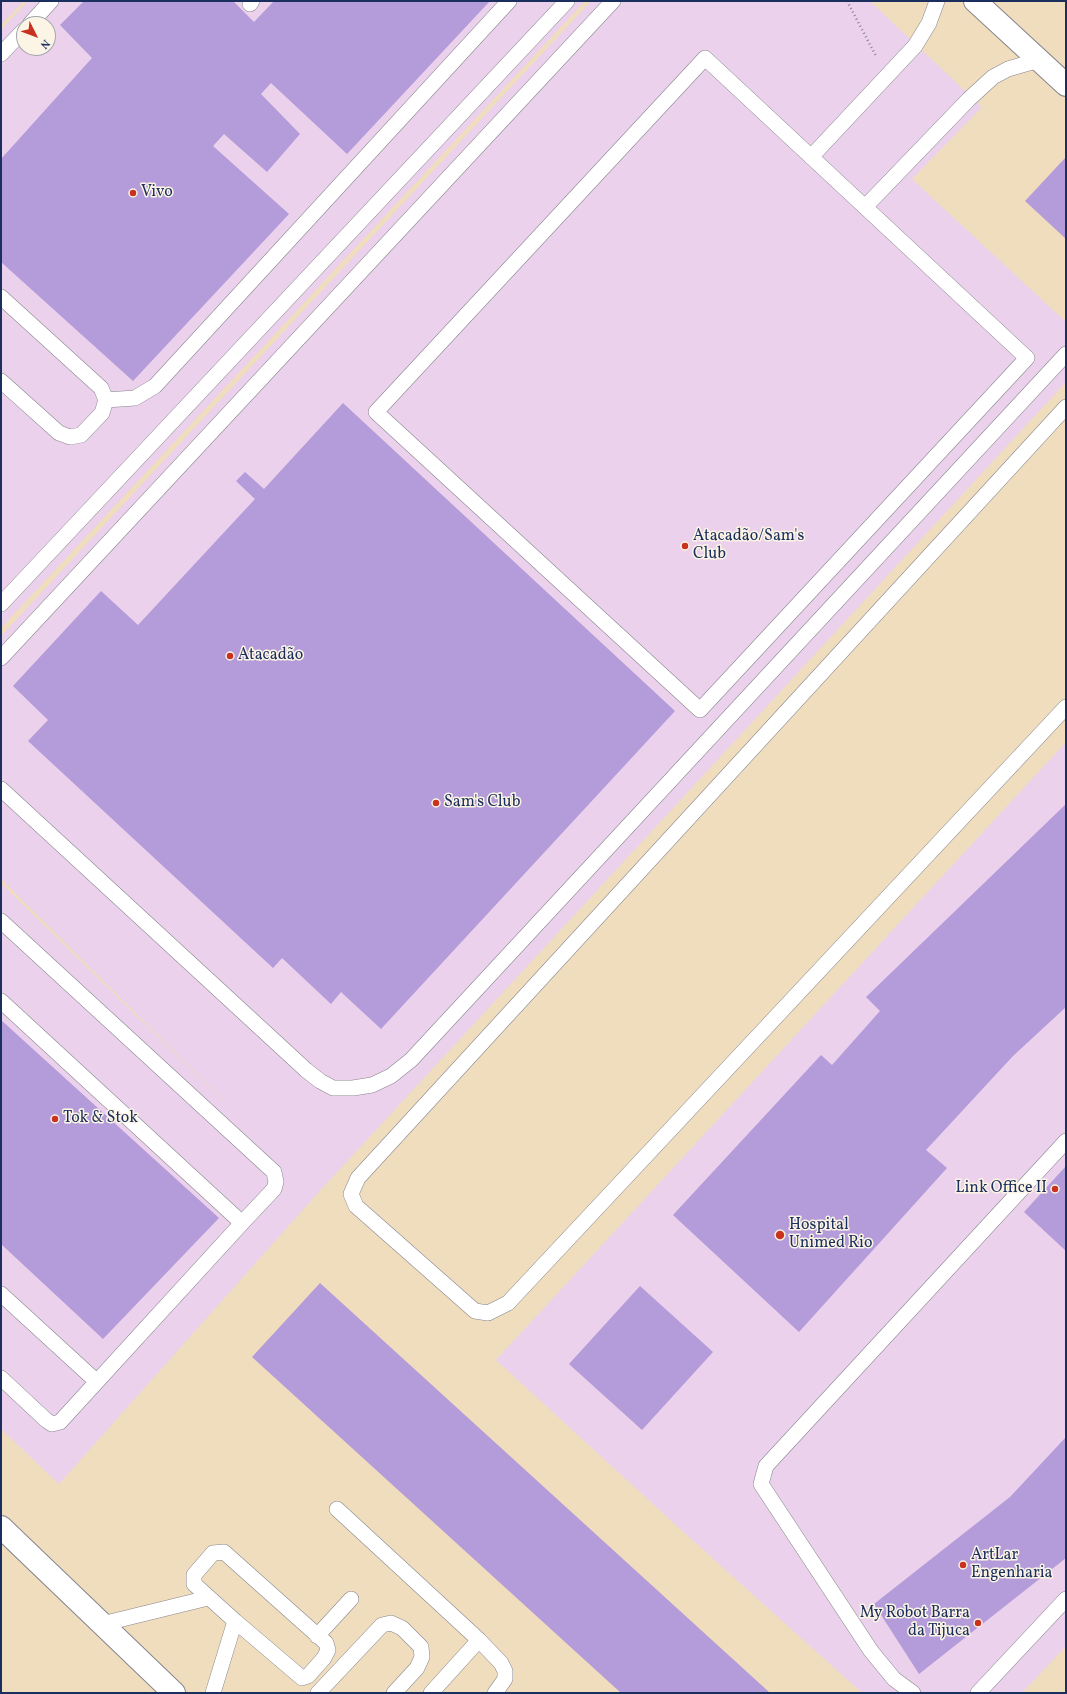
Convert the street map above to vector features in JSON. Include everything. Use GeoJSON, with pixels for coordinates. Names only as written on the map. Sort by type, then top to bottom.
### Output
{"type":"FeatureCollection","features":[{"type":"Feature","properties":{"kind":"main road"},"geometry":{"type":"LineString","coordinates":[[975,1],[1066,86]]}},
{"type":"Feature","properties":{"kind":"main road"},"geometry":{"type":"LineString","coordinates":[[1,1527],[174,1693]]}},
{"type":"Feature","properties":{"kind":"lane"},"geometry":{"type":"LineString","coordinates":[[37,16],[51,1]]}},
{"type":"Feature","properties":{"kind":"lane"},"geometry":{"type":"LineString","coordinates":[[106,400],[136,398],[155,386],[509,1]]}},
{"type":"Feature","properties":{"kind":"lane"},"geometry":{"type":"LineString","coordinates":[[1,604],[567,1]]}},
{"type":"Feature","properties":{"kind":"lane"},"geometry":{"type":"LineString","coordinates":[[1,658],[613,1]]}},
{"type":"Feature","properties":{"kind":"lane"},"geometry":{"type":"LineString","coordinates":[[811,157],[915,46],[929,23],[936,1]]}},
{"type":"Feature","properties":{"kind":"lane"},"geometry":{"type":"LineString","coordinates":[[1,54],[16,38]]}},
{"type":"Feature","properties":{"kind":"lane"},"geometry":{"type":"LineString","coordinates":[[705,58],[811,157],[1027,358],[700,710],[376,412],[705,58]]}},
{"type":"Feature","properties":{"kind":"lane"},"geometry":{"type":"LineString","coordinates":[[865,207],[993,77],[1008,69],[1039,60]]}},
{"type":"Feature","properties":{"kind":"lane"},"geometry":{"type":"LineString","coordinates":[[1,297],[101,388],[106,400],[102,413],[81,435],[70,437],[59,432],[1,381]]}},
{"type":"Feature","properties":{"kind":"lane"},"geometry":{"type":"LineString","coordinates":[[1,789],[306,1070],[320,1081],[333,1088],[353,1088],[372,1085],[391,1076],[411,1060],[1066,354]]}},
{"type":"Feature","properties":{"kind":"lane"},"geometry":{"type":"LineString","coordinates":[[1066,407],[358,1178],[351,1194],[356,1206],[475,1311],[488,1313],[508,1303],[1066,707]]}},
{"type":"Feature","properties":{"kind":"lane"},"geometry":{"type":"LineString","coordinates":[[1,921],[274,1172],[276,1182],[274,1189],[96,1381],[60,1422],[52,1424],[46,1420],[1,1378]]}},
{"type":"Feature","properties":{"kind":"lane"},"geometry":{"type":"LineString","coordinates":[[1,1001],[242,1224]]}},
{"type":"Feature","properties":{"kind":"lane"},"geometry":{"type":"LineString","coordinates":[[913,1693],[894,1679],[871,1651],[761,1484],[766,1466],[1066,1141]]}},
{"type":"Feature","properties":{"kind":"lane"},"geometry":{"type":"LineString","coordinates":[[1,1294],[96,1381]]}},
{"type":"Feature","properties":{"kind":"lane"},"geometry":{"type":"LineString","coordinates":[[337,1509],[479,1640],[501,1664],[505,1671],[505,1679],[495,1693]]}},
{"type":"Feature","properties":{"kind":"lane"},"geometry":{"type":"LineString","coordinates":[[224,1552],[326,1644],[328,1650],[324,1658],[308,1676],[302,1678],[236,1621],[208,1598],[194,1584],[194,1575],[213,1553],[224,1552]]}},
{"type":"Feature","properties":{"kind":"lane"},"geometry":{"type":"LineString","coordinates":[[102,1624],[208,1598]]}},
{"type":"Feature","properties":{"kind":"lane"},"geometry":{"type":"LineString","coordinates":[[317,1636],[351,1599]]}},
{"type":"Feature","properties":{"kind":"lane"},"geometry":{"type":"LineString","coordinates":[[978,1693],[1066,1599]]}},
{"type":"Feature","properties":{"kind":"lane"},"geometry":{"type":"LineString","coordinates":[[213,1693],[236,1621]]}},
{"type":"Feature","properties":{"kind":"lane"},"geometry":{"type":"LineString","coordinates":[[318,1693],[382,1625],[391,1623],[402,1628],[421,1647],[422,1657],[417,1668],[394,1693]]}},
{"type":"Feature","properties":{"kind":"lane"},"geometry":{"type":"LineString","coordinates":[[431,1693],[479,1640]]}},
{"type":"Feature","properties":{"kind":"path"},"geometry":{"type":"LineString","coordinates":[[847,1],[879,61]]}},
{"type":"Feature","properties":{"kind":"shaded area"},"geometry":{"type":"Polygon","coordinates":[[[1,1],[24,1],[1,25],[1,1]]]}},
{"type":"Feature","properties":{"kind":"shaded area"},"geometry":{"type":"Polygon","coordinates":[[[28,1],[585,1],[1,628],[1,30],[28,1]]]}},
{"type":"Feature","properties":{"kind":"shaded area"},"geometry":{"type":"Polygon","coordinates":[[[591,1],[870,1],[982,107],[912,179],[1066,322],[1066,382],[317,1194],[59,1484],[1,1429],[1,883],[253,1130],[1,879],[1,636],[591,1]]]}},
{"type":"Feature","properties":{"kind":"shaded area"},"geometry":{"type":"Polygon","coordinates":[[[1066,742],[1066,1646],[1022,1693],[862,1693],[496,1360],[1066,742]]]}},
{"type":"Feature","properties":{"kind":"building","name":"Vivo"},"geometry":{"type":"Polygon","coordinates":[[[84,1],[233,1],[254,22],[274,1],[490,1],[347,154],[271,83],[261,94],[300,134],[267,172],[224,134],[213,146],[289,214],[133,381],[1,262],[1,159],[92,58],[60,25],[84,1]]]}},
{"type":"Feature","properties":{"kind":"building"},"geometry":{"type":"Polygon","coordinates":[[[1066,157],[1066,239],[1025,201],[1066,157]]]}},
{"type":"Feature","properties":{"kind":"building"},"geometry":{"type":"Polygon","coordinates":[[[343,403],[675,711],[381,1029],[341,992],[331,1004],[282,958],[273,968],[28,741],[48,720],[13,686],[101,591],[138,625],[255,499],[236,481],[245,472],[264,489],[343,403]]]}},
{"type":"Feature","properties":{"kind":"building"},"geometry":{"type":"Polygon","coordinates":[[[1066,804],[1066,1007],[1013,1056],[926,1150],[947,1168],[799,1332],[673,1215],[821,1055],[832,1065],[880,1011],[866,997],[1066,804]]]}},
{"type":"Feature","properties":{"kind":"building","name":"Tok & Stok"},"geometry":{"type":"Polygon","coordinates":[[[1,1020],[219,1218],[103,1339],[1,1244],[1,1020]]]}},
{"type":"Feature","properties":{"kind":"building","name":"Link Office II"},"geometry":{"type":"Polygon","coordinates":[[[1066,1166],[1066,1251],[1024,1212],[1066,1166]]]}},
{"type":"Feature","properties":{"kind":"building"},"geometry":{"type":"Polygon","coordinates":[[[320,1283],[769,1692],[621,1693],[252,1357],[320,1283]]]}},
{"type":"Feature","properties":{"kind":"building"},"geometry":{"type":"Polygon","coordinates":[[[640,1286],[713,1352],[642,1430],[569,1364],[640,1286]]]}},
{"type":"Feature","properties":{"kind":"building"},"geometry":{"type":"Polygon","coordinates":[[[1066,1437],[1066,1558],[919,1674],[874,1604],[1010,1497],[1066,1437]]]}},
{"type":"Feature","properties":{"kind":"place","name":"Vivo"},"geometry":{"type":"Point","coordinates":[133,193]}},
{"type":"Feature","properties":{"kind":"place","name":"Atacadão/Sam's Club"},"geometry":{"type":"Point","coordinates":[685,546]}},
{"type":"Feature","properties":{"kind":"place","name":"Atacadão"},"geometry":{"type":"Point","coordinates":[230,656]}},
{"type":"Feature","properties":{"kind":"place","name":"Sam's Club"},"geometry":{"type":"Point","coordinates":[436,803]}},
{"type":"Feature","properties":{"kind":"place","name":"Tok & Stok"},"geometry":{"type":"Point","coordinates":[55,1119]}},
{"type":"Feature","properties":{"kind":"place","name":"Link Office II"},"geometry":{"type":"Point","coordinates":[1055,1189]}},
{"type":"Feature","properties":{"kind":"place","name":"Hospital Unimed Rio"},"geometry":{"type":"Point","coordinates":[780,1235]}},
{"type":"Feature","properties":{"kind":"place","name":"ArtLar Engenharia"},"geometry":{"type":"Point","coordinates":[963,1565]}},
{"type":"Feature","properties":{"kind":"place","name":"My Robot Barra da Tijuca"},"geometry":{"type":"Point","coordinates":[978,1623]}}]}
